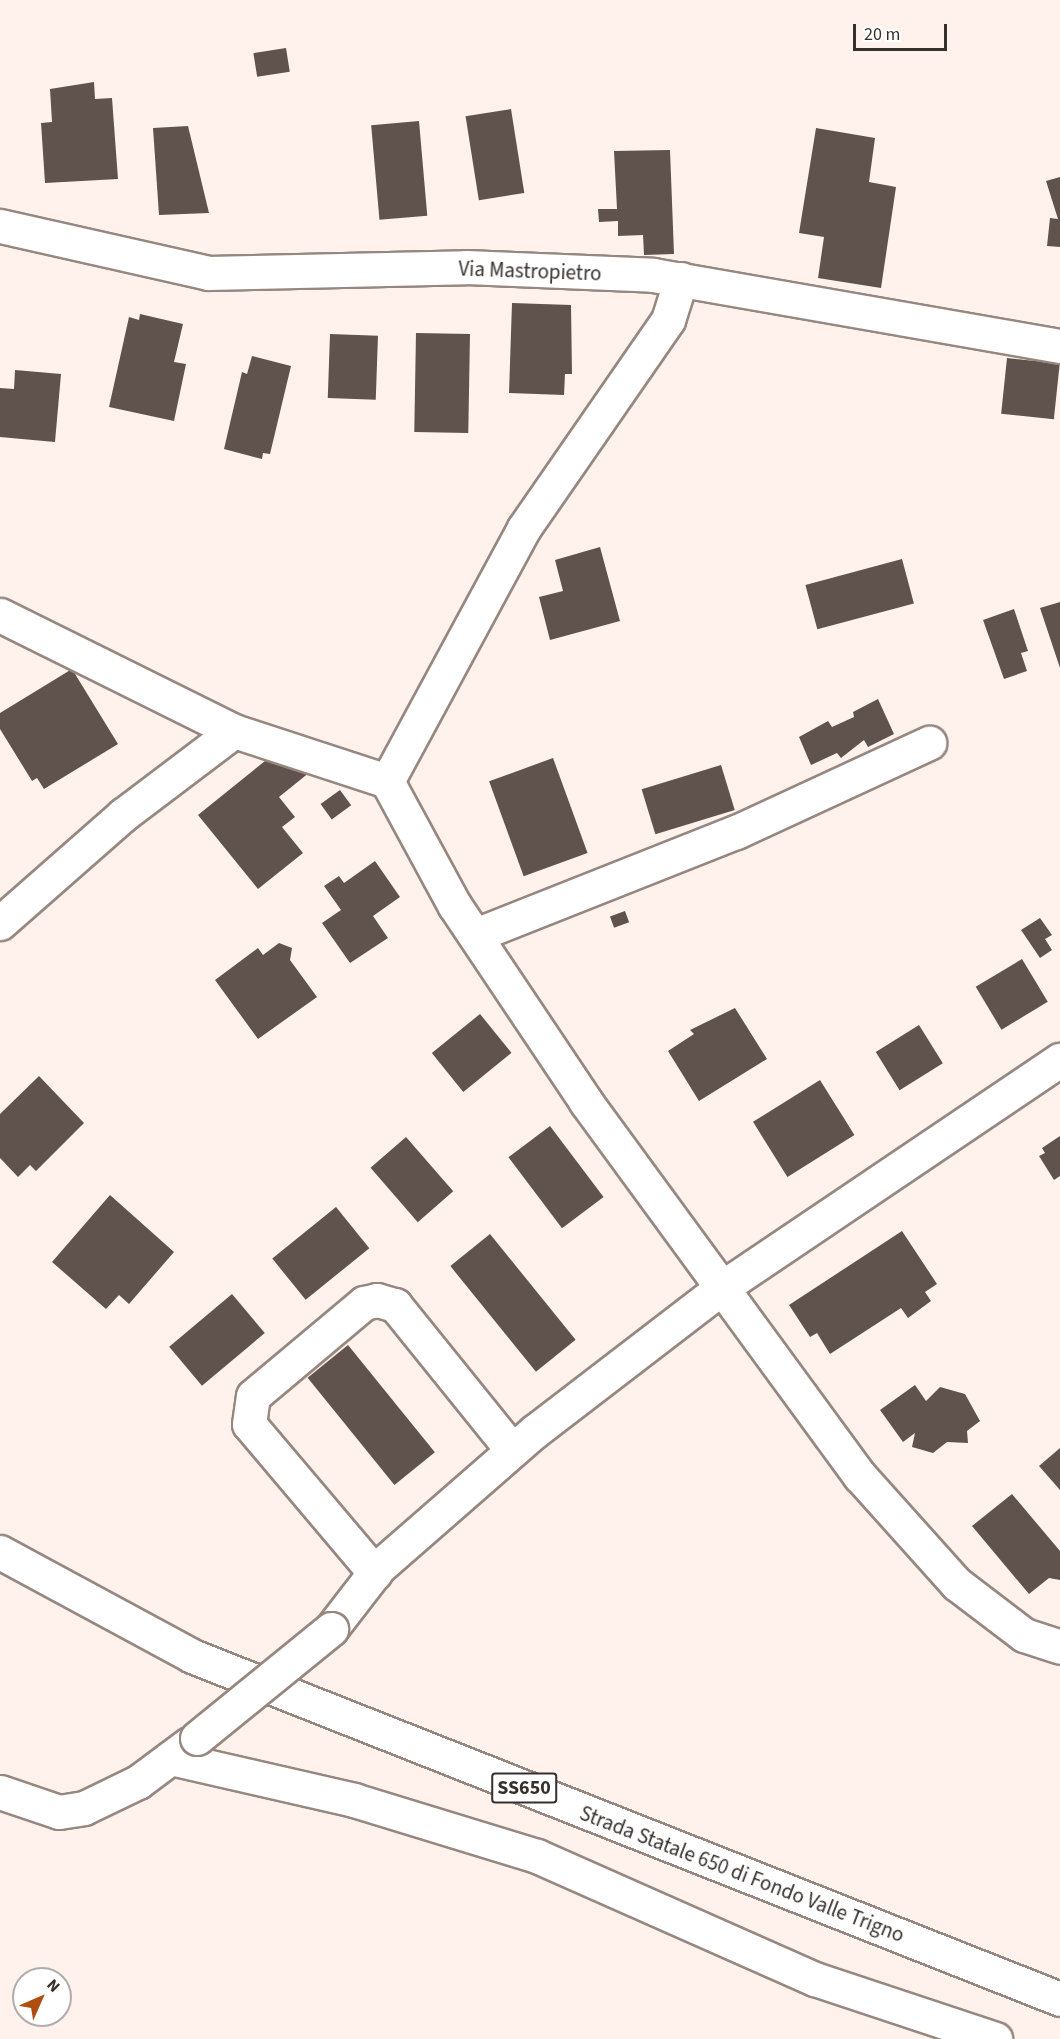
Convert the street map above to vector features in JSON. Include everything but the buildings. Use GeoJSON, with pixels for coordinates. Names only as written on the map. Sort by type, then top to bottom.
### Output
{"type":"FeatureCollection","features":[{"type":"Feature","properties":{"kind":"main road","name":"Via Mastropietro"},"geometry":{"type":"LineString","coordinates":[[0,226],[208,273],[466,267],[681,279],[1060,346]]}},
{"type":"Feature","properties":{"kind":"main road"},"geometry":{"type":"LineString","coordinates":[[387,781],[524,528],[668,320],[681,279]]}},
{"type":"Feature","properties":{"kind":"main road"},"geometry":{"type":"LineString","coordinates":[[0,615],[234,730],[387,781],[455,906],[478,934],[586,1102],[720,1288],[860,1476],[957,1584],[1024,1635],[1060,1647]]}},
{"type":"Feature","properties":{"kind":"main road"},"geometry":{"type":"LineString","coordinates":[[0,923],[123,815],[234,730]]}},
{"type":"Feature","properties":{"kind":"main road"},"geometry":{"type":"LineString","coordinates":[[478,934],[736,832],[929,743]]}},
{"type":"Feature","properties":{"kind":"main road"},"geometry":{"type":"LineString","coordinates":[[0,1792],[59,1812],[84,1808],[171,1758],[331,1629],[375,1573],[512,1450],[720,1288],[1060,1060]]}},
{"type":"Feature","properties":{"kind":"main road"},"geometry":{"type":"LineString","coordinates":[[375,1573],[249,1424],[253,1396],[364,1303],[377,1300],[395,1305],[512,1450]]}},
{"type":"Feature","properties":{"kind":"main road","name":"Strada Statale 650 di Fondo Valle Trigno"},"geometry":{"type":"LineString","coordinates":[[0,1552],[192,1656],[1060,1999]]}},
{"type":"Feature","properties":{"kind":"main road"},"geometry":{"type":"LineString","coordinates":[[171,1758],[354,1800],[537,1856],[814,1979],[995,2039]]}}]}
